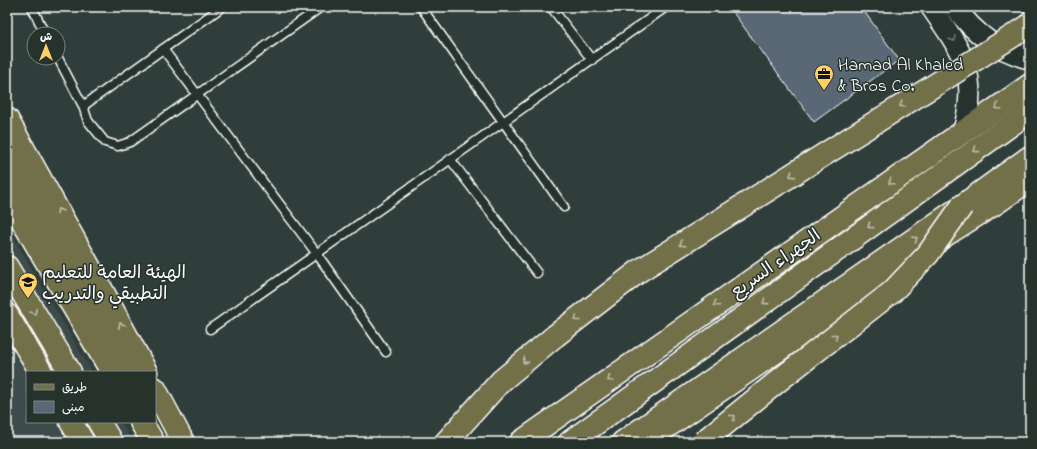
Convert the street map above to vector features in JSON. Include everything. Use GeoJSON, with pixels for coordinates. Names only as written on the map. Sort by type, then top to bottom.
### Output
{"type":"FeatureCollection","features":[{"type":"Feature","properties":{"kind":"main road"},"geometry":{"type":"LineString","coordinates":[[446,442],[501,381],[555,336],[640,271],[1030,25]]}},
{"type":"Feature","properties":{"kind":"main road","name":"الجهراء السريع"},"geometry":{"type":"LineString","coordinates":[[521,442],[1030,85]]}},
{"type":"Feature","properties":{"kind":"main road","name":"الجهراء السريع"},"geometry":{"type":"LineString","coordinates":[[570,442],[1030,111]]}},
{"type":"Feature","properties":{"kind":"main road"},"geometry":{"type":"LineString","coordinates":[[7,119],[145,371]]}},
{"type":"Feature","properties":{"kind":"main road"},"geometry":{"type":"LineString","coordinates":[[623,442],[1030,157]]}},
{"type":"Feature","properties":{"kind":"main road"},"geometry":{"type":"LineString","coordinates":[[7,159],[131,371]]}},
{"type":"Feature","properties":{"kind":"main road"},"geometry":{"type":"LineString","coordinates":[[645,442],[947,234],[996,203],[1030,178]]}},
{"type":"Feature","properties":{"kind":"main road"},"geometry":{"type":"LineString","coordinates":[[7,195],[111,371]]}},
{"type":"Feature","properties":{"kind":"main road"},"geometry":{"type":"LineString","coordinates":[[703,442],[892,292],[928,254],[962,206]]}},
{"type":"Feature","properties":{"kind":"main road"},"geometry":{"type":"LineString","coordinates":[[7,267],[69,371]]}},
{"type":"Feature","properties":{"kind":"main road"},"geometry":{"type":"LineString","coordinates":[[7,316],[40,371]]}},
{"type":"Feature","properties":{"kind":"main road"},"geometry":{"type":"LineString","coordinates":[[156,391],[183,442]]}},
{"type":"Feature","properties":{"kind":"main road"},"geometry":{"type":"LineString","coordinates":[[156,414],[172,442]]}},
{"type":"Feature","properties":{"kind":"main road"},"geometry":{"type":"LineString","coordinates":[[72,423],[83,442]]}},
{"type":"Feature","properties":{"kind":"main road"},"geometry":{"type":"LineString","coordinates":[[100,423],[110,442]]}},
{"type":"Feature","properties":{"kind":"main road"},"geometry":{"type":"LineString","coordinates":[[142,423],[153,442]]}},
{"type":"Feature","properties":{"kind":"street"},"geometry":{"type":"LineString","coordinates":[[931,7],[952,36],[964,62],[970,90],[967,118],[963,132]]}},
{"type":"Feature","properties":{"kind":"street"},"geometry":{"type":"LineString","coordinates":[[955,7],[964,21],[982,37],[1013,54],[1030,59]]}},
{"type":"Feature","properties":{"kind":"street"},"geometry":{"type":"LineString","coordinates":[[996,203],[1023,194],[1030,195]]}},
{"type":"Feature","properties":{"kind":"lane"},"geometry":{"type":"LineString","coordinates":[[32,7],[41,26]]}},
{"type":"Feature","properties":{"kind":"lane"},"geometry":{"type":"LineString","coordinates":[[82,106],[222,7]]}},
{"type":"Feature","properties":{"kind":"lane"},"geometry":{"type":"LineString","coordinates":[[62,66],[88,121],[105,142],[118,146],[130,142],[322,7]]}},
{"type":"Feature","properties":{"kind":"lane"},"geometry":{"type":"LineString","coordinates":[[420,7],[564,207]]}},
{"type":"Feature","properties":{"kind":"lane"},"geometry":{"type":"LineString","coordinates":[[551,7],[592,60]]}},
{"type":"Feature","properties":{"kind":"lane"},"geometry":{"type":"LineString","coordinates":[[210,329],[666,7]]}},
{"type":"Feature","properties":{"kind":"lane"},"geometry":{"type":"LineString","coordinates":[[1030,11],[1024,26],[1024,38],[1030,59]]}},
{"type":"Feature","properties":{"kind":"lane"},"geometry":{"type":"LineString","coordinates":[[163,49],[317,254],[386,352]]}},
{"type":"Feature","properties":{"kind":"lane"},"geometry":{"type":"LineString","coordinates":[[450,159],[537,273]]}},
{"type":"Feature","properties":{"kind":"shaded area","name":"الهيئة العامة للتعليم التطبيقي والتدريب"},"geometry":{"type":"Polygon","coordinates":[[[7,226],[91,371],[26,371],[26,423],[122,423],[133,442],[7,442],[7,226]]]}},
{"type":"Feature","properties":{"kind":"building","name":"Hamad Al Khaled & Bros Co."},"geometry":{"type":"Polygon","coordinates":[[[729,7],[861,7],[899,60],[814,122],[729,7]]]}},
{"type":"Feature","properties":{"kind":"place","name":"Hamad Al Khaled & Bros Co."},"geometry":{"type":"Point","coordinates":[824,91]}},
{"type":"Feature","properties":{"kind":"place","name":"الهيئة العامة للتعليم التطبيقي والتدريب"},"geometry":{"type":"Point","coordinates":[28,299]}}]}
